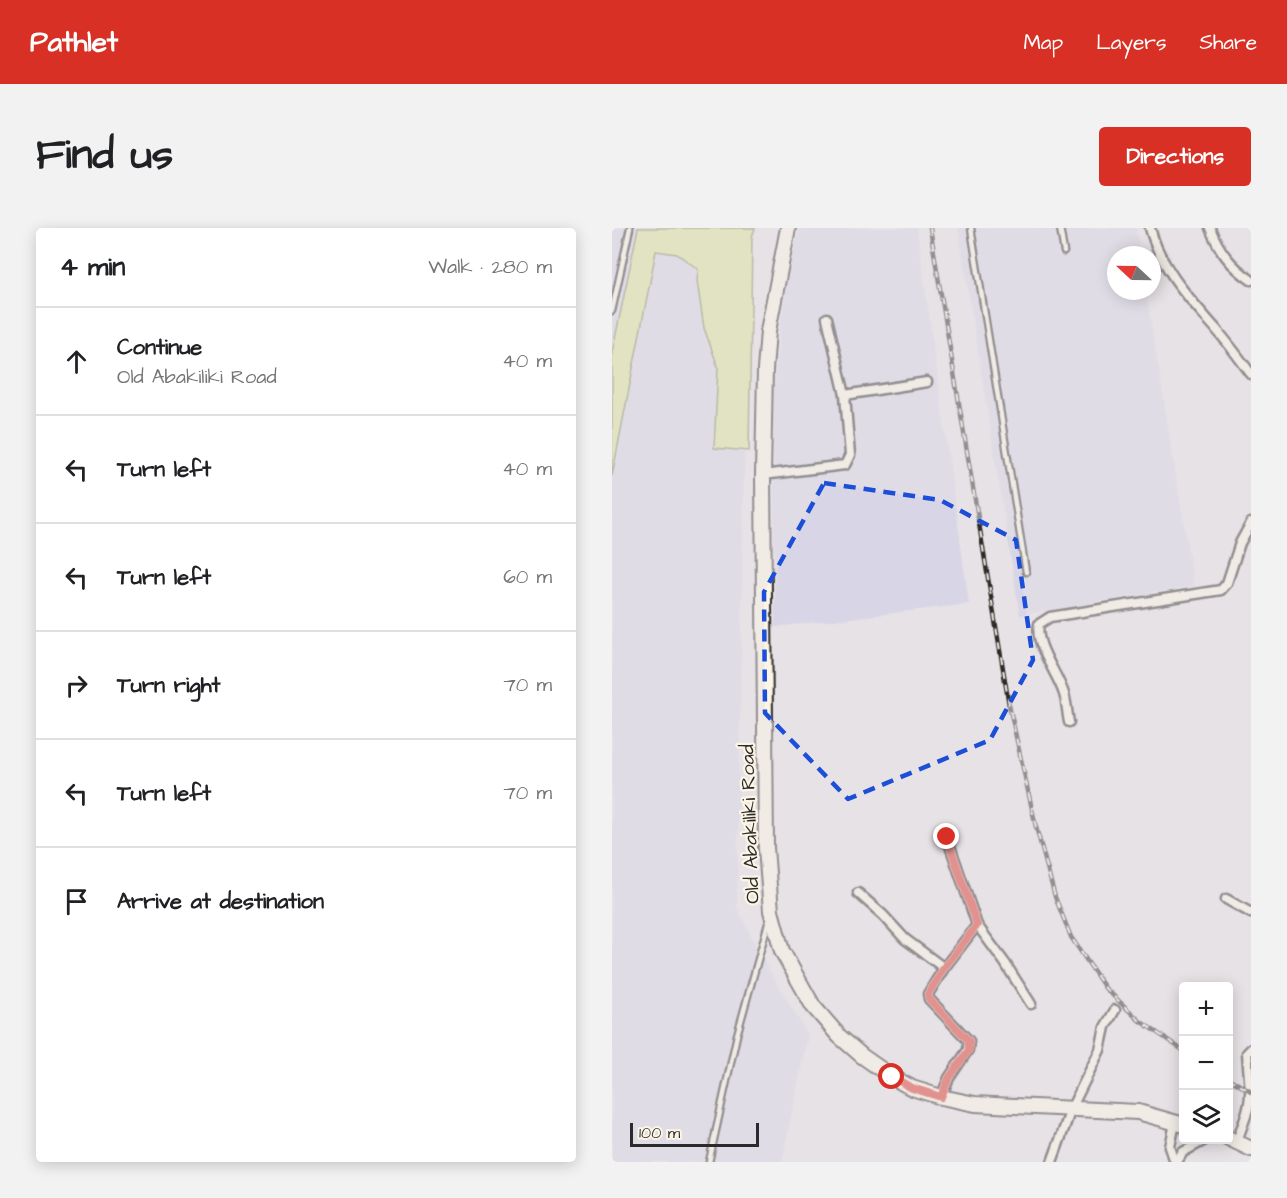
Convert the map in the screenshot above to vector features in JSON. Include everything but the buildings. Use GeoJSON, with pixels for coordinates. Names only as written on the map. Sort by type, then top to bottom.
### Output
{"type":"FeatureCollection","features":[{"type":"Feature","properties":{"kind":"main road","name":"Old Abakiliki Road"},"geometry":{"type":"LineString","coordinates":[[788,228],[768,331],[763,475],[765,794],[771,911],[782,951],[813,1006],[839,1036],[862,1056],[912,1088],[941,1097],[994,1106],[1138,1112],[1179,1124]]}},
{"type":"Feature","properties":{"kind":"main road"},"geometry":{"type":"LineString","coordinates":[[1233,1140],[1251,1149]]}},
{"type":"Feature","properties":{"kind":"street"},"geometry":{"type":"LineString","coordinates":[[1150,228],[1169,272],[1251,374]]}},
{"type":"Feature","properties":{"kind":"street"},"geometry":{"type":"LineString","coordinates":[[1210,228],[1218,248],[1235,269],[1251,280]]}},
{"type":"Feature","properties":{"kind":"street"},"geometry":{"type":"LineString","coordinates":[[763,475],[845,465],[850,455],[845,395],[827,318]]}},
{"type":"Feature","properties":{"kind":"street"},"geometry":{"type":"LineString","coordinates":[[845,395],[927,382]]}},
{"type":"Feature","properties":{"kind":"street"},"geometry":{"type":"LineString","coordinates":[[1069,722],[1064,695],[1042,646],[1038,631],[1039,624],[1050,617],[1221,590],[1227,582],[1239,543],[1251,523]]}},
{"type":"Feature","properties":{"kind":"street"},"geometry":{"type":"LineString","coordinates":[[947,837],[977,925],[1031,1004]]}},
{"type":"Feature","properties":{"kind":"street"},"geometry":{"type":"LineString","coordinates":[[858,893],[883,915],[904,939],[944,968]]}},
{"type":"Feature","properties":{"kind":"street"},"geometry":{"type":"LineString","coordinates":[[1226,899],[1251,913]]}},
{"type":"Feature","properties":{"kind":"street"},"geometry":{"type":"LineString","coordinates":[[941,1097],[949,1078],[969,1046],[969,1041],[929,999],[930,991],[944,968],[977,925]]}},
{"type":"Feature","properties":{"kind":"street"},"geometry":{"type":"LineString","coordinates":[[1052,1162],[1071,1108],[1100,1050],[1105,1027],[1115,1010]]}},
{"type":"Feature","properties":{"kind":"street"},"geometry":{"type":"LineString","coordinates":[[1233,1140],[1245,1118],[1250,1092],[1247,1053],[1251,1050]]}},
{"type":"Feature","properties":{"kind":"street"},"geometry":{"type":"LineString","coordinates":[[1179,1124],[1170,1147],[1176,1162],[1184,1152],[1197,1144]]}},
{"type":"Feature","properties":{"kind":"lane"},"geometry":{"type":"LineString","coordinates":[[612,311],[630,228]]}},
{"type":"Feature","properties":{"kind":"lane"},"geometry":{"type":"LineString","coordinates":[[971,228],[1026,572]]}},
{"type":"Feature","properties":{"kind":"lane"},"geometry":{"type":"LineString","coordinates":[[1060,228],[1064,252]]}},
{"type":"Feature","properties":{"kind":"lane"},"geometry":{"type":"LineString","coordinates":[[709,1162],[737,1035],[771,911]]}},
{"type":"Feature","properties":{"kind":"highlighted area"},"geometry":{"type":"Polygon","coordinates":[[[824,483],[940,500],[1016,540],[1033,660],[990,740],[848,799],[765,713],[764,592],[824,483]]]}},
{"type":"Feature","properties":{"kind":"shaded area"},"geometry":{"type":"Polygon","coordinates":[[[612,228],[754,228],[748,244],[737,907],[760,954],[808,1035],[782,1162],[612,1162],[612,228]]]}},
{"type":"Feature","properties":{"kind":"shaded area"},"geometry":{"type":"Polygon","coordinates":[[[800,228],[917,228],[969,604],[775,627],[773,394],[780,325],[791,260],[800,228]]]}},
{"type":"Feature","properties":{"kind":"shaded area"},"geometry":{"type":"Polygon","coordinates":[[[958,228],[1136,228],[1139,246],[1107,246],[1107,300],[1147,300],[1194,586],[1020,615],[958,228]]]}},
{"type":"Feature","properties":{"kind":"green space"},"geometry":{"type":"Polygon","coordinates":[[[638,228],[755,228],[752,237],[749,451],[714,448],[718,367],[704,328],[697,281],[698,269],[677,254],[656,251],[612,476],[612,353],[638,228]]]}},
{"type":"Feature","properties":{"kind":"railway"},"geometry":{"type":"LineString","coordinates":[[930,228],[1009,705],[1036,827],[1055,897],[1071,937],[1105,988],[1140,1021],[1179,1048]]}},
{"type":"Feature","properties":{"kind":"railway"},"geometry":{"type":"LineString","coordinates":[[1233,1081],[1251,1092]]}},
{"type":"Feature","properties":{"kind":"route"},"geometry":{"type":"LineString","coordinates":[[892,1077],[912,1088],[941,1097],[949,1078],[969,1050],[969,1041],[929,999],[928,994],[944,968],[977,925],[947,837]]}}]}
